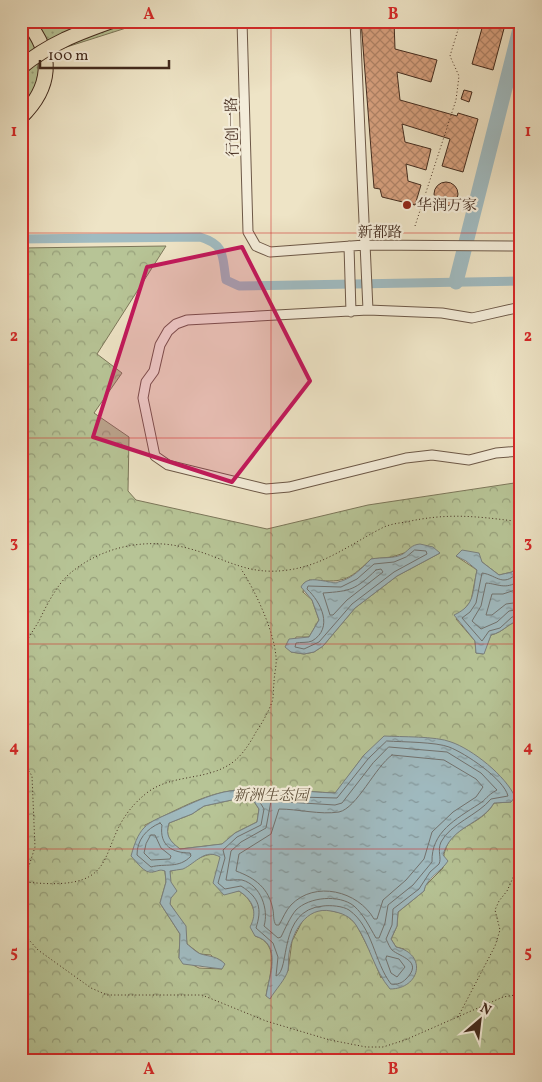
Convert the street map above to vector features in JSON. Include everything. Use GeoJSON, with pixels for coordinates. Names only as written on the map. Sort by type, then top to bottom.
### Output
{"type":"FeatureCollection","features":[{"type":"Feature","properties":{"kind":"highway"},"geometry":{"type":"LineString","coordinates":[[21,117],[40,94],[45,82],[47,68],[38,35],[26,21]]}},
{"type":"Feature","properties":{"kind":"highway"},"geometry":{"type":"LineString","coordinates":[[21,67],[66,37],[112,21]]}},
{"type":"Feature","properties":{"kind":"street","name":"行创一路"},"geometry":{"type":"LineString","coordinates":[[242,21],[248,232]]}},
{"type":"Feature","properties":{"kind":"street"},"geometry":{"type":"LineString","coordinates":[[356,21],[368,306]]}},
{"type":"Feature","properties":{"kind":"street","name":"新都路"},"geometry":{"type":"LineString","coordinates":[[248,232],[256,246],[270,252],[365,245],[521,246]]}},
{"type":"Feature","properties":{"kind":"street"},"geometry":{"type":"LineString","coordinates":[[349,246],[351,307]]}},
{"type":"Feature","properties":{"kind":"street"},"geometry":{"type":"LineString","coordinates":[[521,308],[472,318],[442,313],[368,306],[187,320],[176,324],[168,331],[160,345],[154,370],[146,382],[143,398],[155,456],[168,465],[266,489],[289,487],[406,458],[432,455],[469,460],[496,453],[521,451]]}},
{"type":"Feature","properties":{"kind":"path"},"geometry":{"type":"LineString","coordinates":[[415,226],[456,100],[459,76],[450,56],[460,23]]}},
{"type":"Feature","properties":{"kind":"path"},"geometry":{"type":"LineString","coordinates":[[21,654],[43,612],[66,578],[86,562],[108,552],[134,544],[156,543],[205,553],[240,568],[264,572],[311,565],[332,557],[386,526],[449,514],[514,521],[521,519]]}},
{"type":"Feature","properties":{"kind":"path"},"geometry":{"type":"LineString","coordinates":[[26,882],[53,885],[72,883],[84,880],[95,874],[104,862],[124,818],[150,791],[166,783],[210,773],[226,767],[236,761],[251,741],[272,700],[276,656],[256,595],[240,568]]}},
{"type":"Feature","properties":{"kind":"path"},"geometry":{"type":"LineString","coordinates":[[21,759],[32,776],[35,847],[26,882],[21,891]]}},
{"type":"Feature","properties":{"kind":"path"},"geometry":{"type":"LineString","coordinates":[[458,1017],[495,946],[500,930],[495,910],[507,891],[521,860]]}},
{"type":"Feature","properties":{"kind":"path"},"geometry":{"type":"LineString","coordinates":[[21,932],[38,950],[91,988],[107,995],[202,995],[266,1020],[349,1044],[383,1047],[428,1031],[503,997],[521,994]]}},
{"type":"Feature","properties":{"kind":"highlighted area"},"geometry":{"type":"Polygon","coordinates":[[[242,247],[310,381],[232,482],[93,437],[147,267],[242,247]]]}},
{"type":"Feature","properties":{"kind":"green space"},"geometry":{"type":"Polygon","coordinates":[[[21,21],[148,21],[51,52],[45,93],[36,111],[21,127],[21,21]]]}},
{"type":"Feature","properties":{"kind":"green space","name":"新洲生态园"},"geometry":{"type":"Polygon","coordinates":[[[166,246],[97,354],[122,373],[94,413],[129,437],[128,491],[136,500],[267,529],[368,505],[521,482],[521,562],[512,572],[499,575],[482,562],[456,556],[477,570],[471,601],[456,619],[475,641],[476,653],[483,654],[491,635],[521,620],[521,1061],[21,1061],[21,248],[166,246]],[[404,553],[392,557],[371,559],[356,573],[337,581],[309,580],[303,592],[312,600],[319,620],[309,637],[296,637],[291,652],[304,654],[314,652],[323,646],[355,608],[397,576],[440,553],[404,553]],[[364,755],[336,793],[264,789],[224,792],[194,802],[145,825],[152,872],[160,869],[165,871],[166,882],[160,903],[180,934],[179,958],[199,968],[222,969],[211,955],[200,954],[187,944],[185,926],[170,904],[170,871],[202,857],[214,855],[220,856],[232,892],[239,891],[245,895],[252,905],[255,916],[255,936],[269,946],[272,962],[266,996],[288,971],[292,941],[304,918],[313,911],[328,910],[345,914],[356,924],[381,978],[404,949],[396,947],[391,939],[397,926],[398,912],[424,891],[425,886],[443,868],[444,853],[448,843],[454,835],[479,819],[494,803],[511,802],[364,755]]]}},
{"type":"Feature","properties":{"kind":"green space"},"geometry":{"type":"Polygon","coordinates":[[[241,798],[253,800],[259,809],[257,822],[235,833],[223,844],[180,849],[169,838],[167,831],[169,823],[192,814],[204,806],[241,798]]]}},
{"type":"Feature","properties":{"kind":"water"},"geometry":{"type":"Polygon","coordinates":[[[420,544],[433,547],[440,553],[397,576],[355,608],[323,646],[314,652],[304,654],[291,652],[285,647],[289,639],[309,637],[319,620],[312,600],[301,587],[304,583],[313,580],[343,581],[356,573],[371,559],[399,556],[413,546],[420,544]]]}},
{"type":"Feature","properties":{"kind":"water"},"geometry":{"type":"Polygon","coordinates":[[[462,550],[479,553],[482,562],[499,575],[512,572],[521,562],[521,620],[491,635],[484,654],[476,653],[475,641],[454,615],[470,602],[477,570],[456,556],[462,550]]]}},
{"type":"Feature","properties":{"kind":"water"},"geometry":{"type":"Polygon","coordinates":[[[384,736],[445,740],[469,751],[488,764],[511,789],[515,797],[511,802],[494,803],[482,816],[459,832],[447,845],[443,855],[448,861],[445,865],[428,882],[424,891],[398,912],[397,926],[391,939],[396,947],[406,951],[413,957],[416,963],[414,978],[400,987],[390,989],[380,974],[354,922],[342,914],[322,911],[308,917],[297,929],[293,937],[287,973],[270,999],[266,996],[272,953],[264,940],[255,936],[250,927],[254,916],[251,902],[239,891],[224,895],[213,883],[220,857],[210,854],[201,857],[183,869],[170,871],[171,882],[177,891],[171,898],[170,904],[186,926],[187,944],[199,953],[217,958],[225,964],[222,969],[183,964],[179,958],[180,934],[160,903],[166,882],[165,871],[147,871],[131,856],[134,845],[142,830],[159,818],[224,792],[264,789],[335,793],[364,755],[384,736]],[[241,798],[204,806],[192,814],[169,823],[169,838],[180,849],[222,844],[235,833],[257,822],[259,809],[253,800],[241,798]]]}},
{"type":"Feature","properties":{"kind":"building"},"geometry":{"type":"Polygon","coordinates":[[[361,21],[394,21],[395,49],[437,60],[431,82],[397,72],[400,100],[457,116],[458,113],[478,119],[463,172],[442,166],[450,139],[402,124],[405,142],[431,149],[426,170],[406,164],[408,181],[421,185],[415,205],[382,197],[380,189],[374,188],[361,21]]]}},
{"type":"Feature","properties":{"kind":"building"},"geometry":{"type":"Polygon","coordinates":[[[484,21],[506,21],[493,70],[472,64],[484,21]]]}},
{"type":"Feature","properties":{"kind":"building"},"geometry":{"type":"Polygon","coordinates":[[[464,90],[472,92],[469,102],[461,99],[464,90]]]}},
{"type":"Feature","properties":{"kind":"building"},"geometry":{"type":"Polygon","coordinates":[[[446,182],[455,185],[458,194],[455,203],[446,206],[437,203],[434,194],[437,185],[446,182]]]}},
{"type":"Feature","properties":{"kind":"waterway"},"geometry":{"type":"LineString","coordinates":[[456,282],[521,25]]}},
{"type":"Feature","properties":{"kind":"waterway"},"geometry":{"type":"LineString","coordinates":[[21,239],[200,237],[219,248],[223,258],[226,280],[239,286],[521,281]]}},
{"type":"Feature","properties":{"kind":"place","name":"华润万家"},"geometry":{"type":"Point","coordinates":[407,205]}}]}
